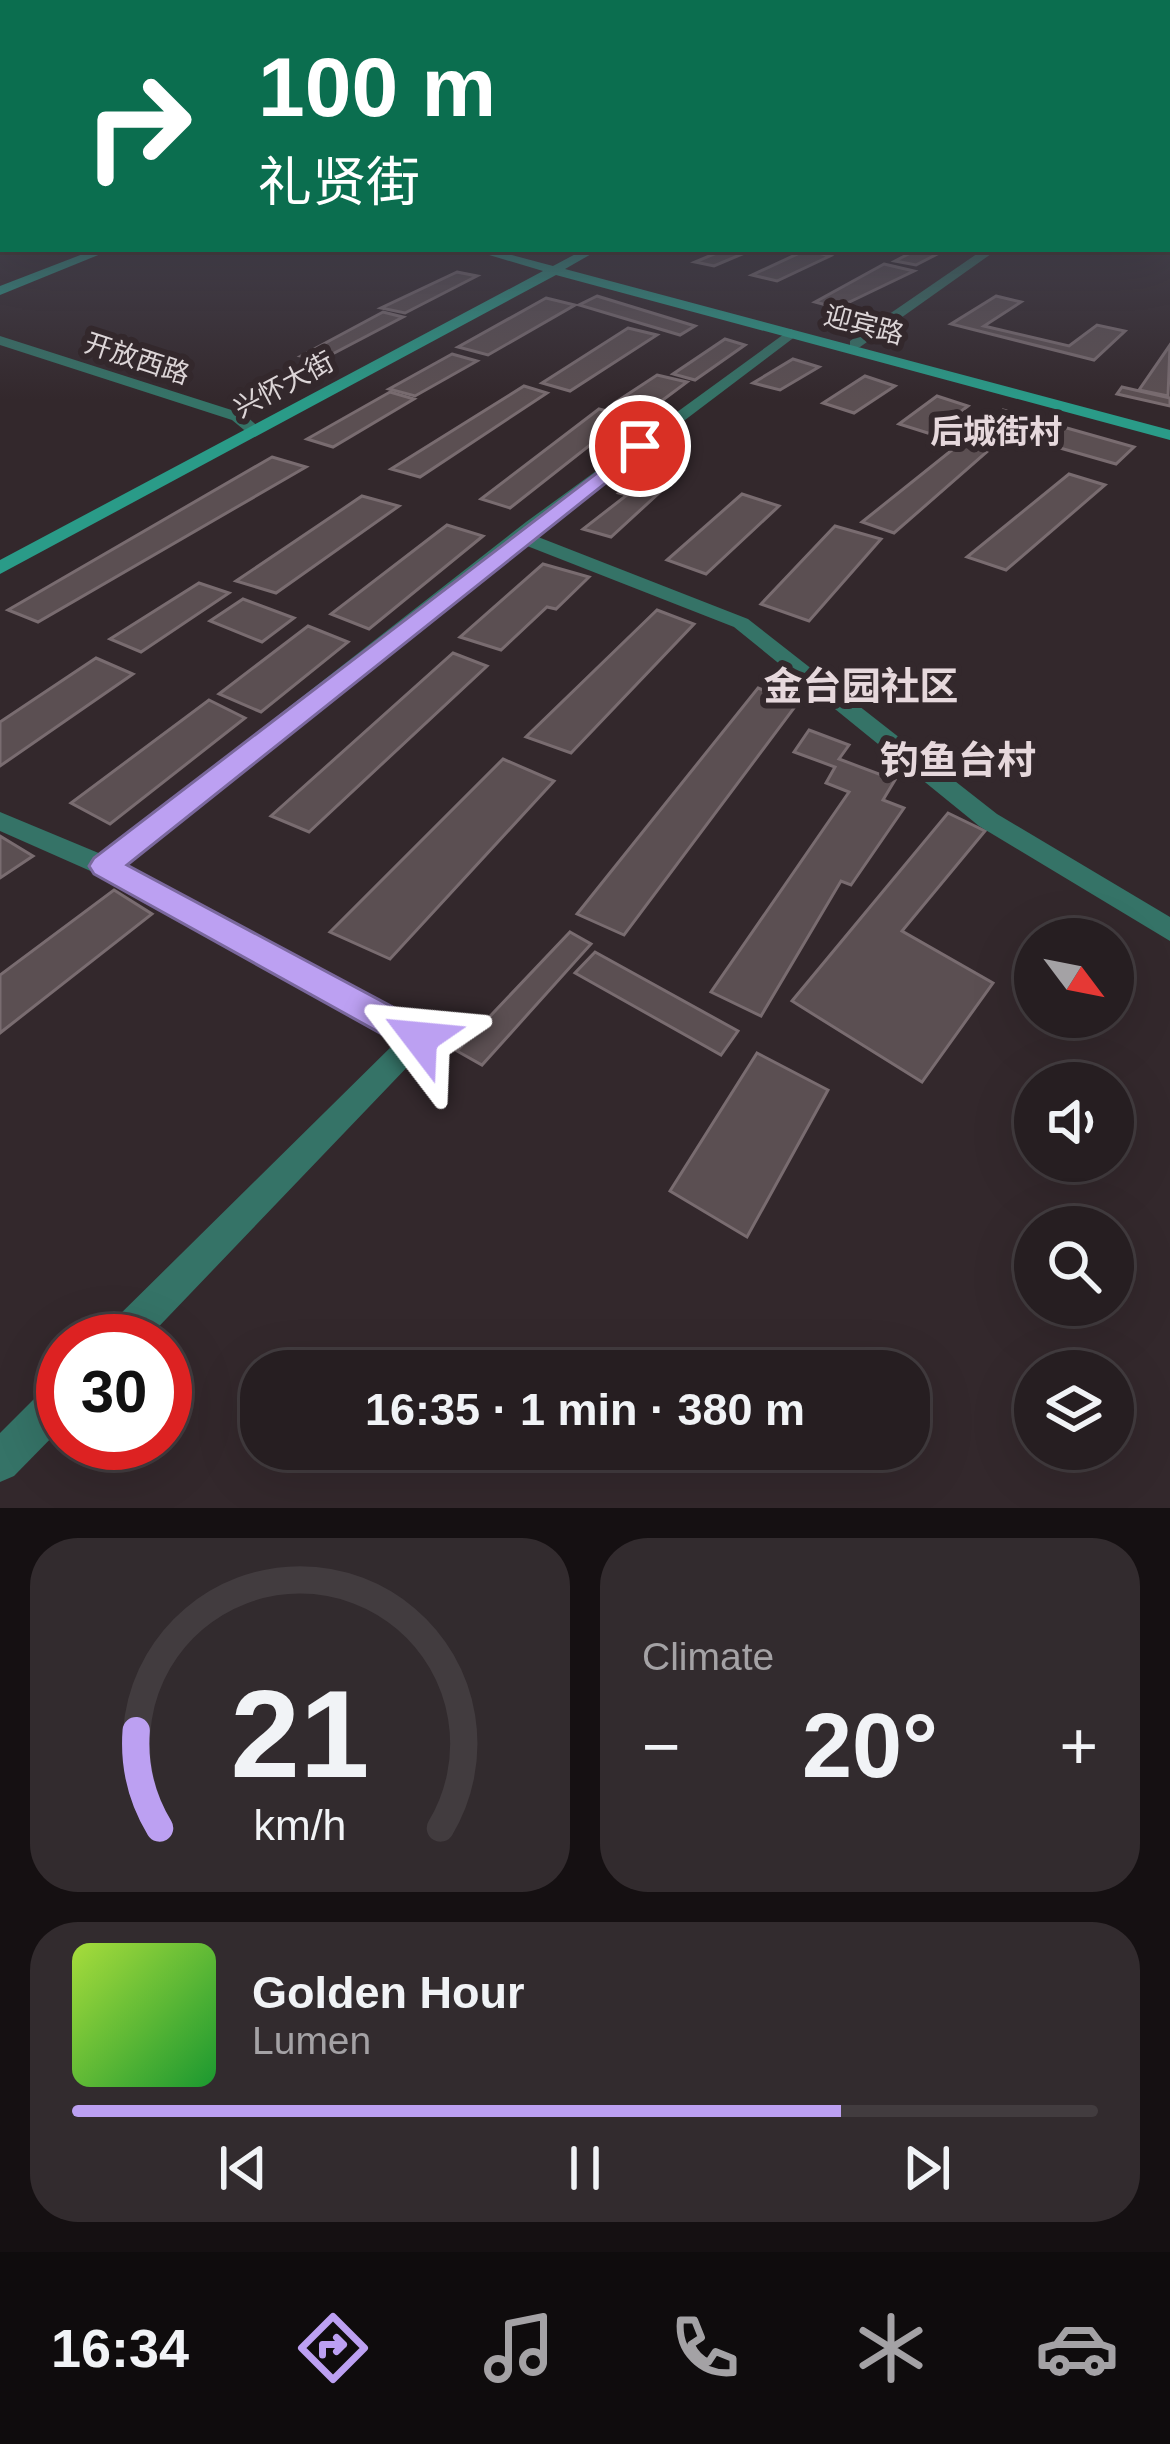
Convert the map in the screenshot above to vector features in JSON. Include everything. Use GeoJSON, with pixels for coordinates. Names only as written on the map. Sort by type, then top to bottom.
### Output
{"type":"FeatureCollection","features":[{"type":"Feature","properties":{"kind":"main road"},"geometry":{"type":"LineString","coordinates":[[0,288],[70,258]]}},
{"type":"Feature","properties":{"kind":"main road"},"geometry":{"type":"LineString","coordinates":[[0,288],[81,258]]}},
{"type":"Feature","properties":{"kind":"main road","name":"迎宾路"},"geometry":{"type":"LineString","coordinates":[[516,258],[855,344],[1170,431]]}},
{"type":"Feature","properties":{"kind":"main road","name":"迎宾路"},"geometry":{"type":"LineString","coordinates":[[531,258],[791,333],[1170,431]]}},
{"type":"Feature","properties":{"kind":"main road","name":"兴怀大街"},"geometry":{"type":"LineString","coordinates":[[554,267],[564,258]]}},
{"type":"Feature","properties":{"kind":"main road","name":"兴怀大街"},"geometry":{"type":"LineString","coordinates":[[0,555],[573,258]]}},
{"type":"Feature","properties":{"kind":"main road","name":"兴怀大街"},"geometry":{"type":"LineString","coordinates":[[0,568],[252,427]]}},
{"type":"Feature","properties":{"kind":"street"},"geometry":{"type":"LineString","coordinates":[[855,344],[978,258]]}},
{"type":"Feature","properties":{"kind":"street"},"geometry":{"type":"LineString","coordinates":[[104,866],[520,537],[791,333]]}},
{"type":"Feature","properties":{"kind":"street","name":"开放西路"},"geometry":{"type":"LineString","coordinates":[[0,340],[252,427]]}},
{"type":"Feature","properties":{"kind":"street"},"geometry":{"type":"LineString","coordinates":[[520,537],[741,623],[988,820],[1170,930]]}},
{"type":"Feature","properties":{"kind":"street"},"geometry":{"type":"LineString","coordinates":[[0,820],[104,866],[420,1038],[146,1314]]}},
{"type":"Feature","properties":{"kind":"street"},"geometry":{"type":"LineString","coordinates":[[0,1462],[36,1425]]}},
{"type":"Feature","properties":{"kind":"building"},"geometry":{"type":"Polygon","coordinates":[[[704,258],[732,258],[714,266],[695,262],[704,258]]]}},
{"type":"Feature","properties":{"kind":"building"},"geometry":{"type":"Polygon","coordinates":[[[788,258],[825,258],[777,281],[752,275],[788,258]]]}},
{"type":"Feature","properties":{"kind":"building"},"geometry":{"type":"Polygon","coordinates":[[[900,258],[929,258],[916,265],[895,261],[900,258]]]}},
{"type":"Feature","properties":{"kind":"building"},"geometry":{"type":"Polygon","coordinates":[[[884,264],[914,271],[837,308],[815,302],[884,264]]]}},
{"type":"Feature","properties":{"kind":"building"},"geometry":{"type":"Polygon","coordinates":[[[457,272],[477,276],[405,313],[381,308],[457,272]]]}},
{"type":"Feature","properties":{"kind":"building"},"geometry":{"type":"Polygon","coordinates":[[[597,296],[695,326],[680,335],[579,305],[597,296]]]}},
{"type":"Feature","properties":{"kind":"building"},"geometry":{"type":"Polygon","coordinates":[[[996,296],[1021,302],[984,326],[1069,346],[1097,325],[1125,331],[1094,360],[951,324],[996,296]]]}},
{"type":"Feature","properties":{"kind":"building"},"geometry":{"type":"Polygon","coordinates":[[[546,298],[575,305],[488,355],[458,347],[546,298]]]}},
{"type":"Feature","properties":{"kind":"building"},"geometry":{"type":"Polygon","coordinates":[[[383,312],[403,317],[321,360],[301,356],[383,312]]]}},
{"type":"Feature","properties":{"kind":"building"},"geometry":{"type":"Polygon","coordinates":[[[628,328],[657,335],[570,391],[542,383],[628,328]]]}},
{"type":"Feature","properties":{"kind":"building"},"geometry":{"type":"Polygon","coordinates":[[[725,339],[745,345],[695,380],[673,374],[725,339]]]}},
{"type":"Feature","properties":{"kind":"building"},"geometry":{"type":"Polygon","coordinates":[[[1170,345],[1168,396],[1139,390],[1170,345]]]}},
{"type":"Feature","properties":{"kind":"building"},"geometry":{"type":"Polygon","coordinates":[[[452,354],[477,361],[415,396],[389,389],[452,354]]]}},
{"type":"Feature","properties":{"kind":"building"},"geometry":{"type":"Polygon","coordinates":[[[793,359],[819,367],[780,390],[753,383],[793,359]]]}},
{"type":"Feature","properties":{"kind":"building"},"geometry":{"type":"Polygon","coordinates":[[[657,375],[687,382],[648,411],[616,402],[657,375]]]}},
{"type":"Feature","properties":{"kind":"building"},"geometry":{"type":"Polygon","coordinates":[[[865,376],[895,386],[854,413],[823,403],[865,376]]]}},
{"type":"Feature","properties":{"kind":"building"},"geometry":{"type":"Polygon","coordinates":[[[524,386],[547,393],[420,477],[391,469],[524,386]]]}},
{"type":"Feature","properties":{"kind":"building"},"geometry":{"type":"Polygon","coordinates":[[[1122,387],[1170,398],[1170,406],[1117,394],[1122,387]]]}},
{"type":"Feature","properties":{"kind":"building"},"geometry":{"type":"Polygon","coordinates":[[[390,392],[414,399],[333,447],[307,439],[390,392]]]}},
{"type":"Feature","properties":{"kind":"building"},"geometry":{"type":"Polygon","coordinates":[[[937,396],[968,406],[931,434],[899,424],[937,396]]]}},
{"type":"Feature","properties":{"kind":"building"},"geometry":{"type":"Polygon","coordinates":[[[599,409],[627,416],[510,508],[481,499],[599,409]]]}},
{"type":"Feature","properties":{"kind":"building"},"geometry":{"type":"Polygon","coordinates":[[[1003,410],[1134,447],[1116,464],[983,426],[1003,410]]]}},
{"type":"Feature","properties":{"kind":"building"},"geometry":{"type":"Polygon","coordinates":[[[962,442],[989,450],[894,533],[862,522],[962,442]]]}},
{"type":"Feature","properties":{"kind":"building"},"geometry":{"type":"Polygon","coordinates":[[[272,457],[306,467],[38,622],[8,610],[272,457]]]}},
{"type":"Feature","properties":{"kind":"building"},"geometry":{"type":"Polygon","coordinates":[[[656,463],[683,471],[611,537],[583,529],[627,495],[619,493],[656,463]]]}},
{"type":"Feature","properties":{"kind":"building"},"geometry":{"type":"Polygon","coordinates":[[[1069,474],[1105,485],[1006,570],[967,557],[1069,474]]]}},
{"type":"Feature","properties":{"kind":"building"},"geometry":{"type":"Polygon","coordinates":[[[742,494],[779,506],[706,574],[667,560],[742,494]]]}},
{"type":"Feature","properties":{"kind":"building"},"geometry":{"type":"Polygon","coordinates":[[[362,496],[399,506],[276,593],[236,581],[362,496]]]}},
{"type":"Feature","properties":{"kind":"building"},"geometry":{"type":"Polygon","coordinates":[[[447,525],[483,536],[369,629],[331,614],[447,525]]]}},
{"type":"Feature","properties":{"kind":"building"},"geometry":{"type":"Polygon","coordinates":[[[835,526],[881,539],[809,621],[761,604],[835,526]]]}},
{"type":"Feature","properties":{"kind":"building"},"geometry":{"type":"Polygon","coordinates":[[[543,564],[589,577],[556,609],[547,607],[501,650],[460,637],[543,564]]]}},
{"type":"Feature","properties":{"kind":"building"},"geometry":{"type":"Polygon","coordinates":[[[199,583],[229,593],[141,652],[110,639],[199,583]]]}},
{"type":"Feature","properties":{"kind":"building"},"geometry":{"type":"Polygon","coordinates":[[[243,599],[294,618],[262,642],[210,621],[243,599]]]}},
{"type":"Feature","properties":{"kind":"building"},"geometry":{"type":"Polygon","coordinates":[[[657,610],[694,624],[571,753],[526,737],[657,610]]]}},
{"type":"Feature","properties":{"kind":"building"},"geometry":{"type":"Polygon","coordinates":[[[308,626],[348,642],[261,712],[219,694],[308,626]]]}},
{"type":"Feature","properties":{"kind":"building"},"geometry":{"type":"Polygon","coordinates":[[[453,653],[487,666],[309,832],[271,816],[453,653]]]}},
{"type":"Feature","properties":{"kind":"building"},"geometry":{"type":"Polygon","coordinates":[[[96,658],[133,674],[0,766],[0,722],[96,658]]]}},
{"type":"Feature","properties":{"kind":"building"},"geometry":{"type":"Polygon","coordinates":[[[758,688],[797,704],[624,935],[577,914],[758,688]]]}},
{"type":"Feature","properties":{"kind":"building"},"geometry":{"type":"Polygon","coordinates":[[[209,700],[245,718],[110,824],[71,803],[209,700]]]}},
{"type":"Feature","properties":{"kind":"building"},"geometry":{"type":"Polygon","coordinates":[[[809,730],[849,745],[839,759],[895,780],[883,800],[904,808],[851,885],[841,881],[761,1016],[711,992],[849,792],[826,783],[835,767],[794,752],[809,730]]]}},
{"type":"Feature","properties":{"kind":"building"},"geometry":{"type":"Polygon","coordinates":[[[503,759],[554,781],[390,959],[330,932],[503,759]]]}},
{"type":"Feature","properties":{"kind":"building"},"geometry":{"type":"Polygon","coordinates":[[[948,813],[985,831],[902,931],[993,983],[922,1082],[792,1001],[948,813]]]}},
{"type":"Feature","properties":{"kind":"building"},"geometry":{"type":"Polygon","coordinates":[[[0,836],[33,856],[0,878],[0,836]]]}},
{"type":"Feature","properties":{"kind":"building"},"geometry":{"type":"Polygon","coordinates":[[[114,890],[152,914],[0,1033],[0,975],[114,890]]]}},
{"type":"Feature","properties":{"kind":"building"},"geometry":{"type":"Polygon","coordinates":[[[570,932],[591,944],[482,1065],[457,1051],[570,932]]]}},
{"type":"Feature","properties":{"kind":"building"},"geometry":{"type":"Polygon","coordinates":[[[595,952],[738,1031],[721,1055],[575,973],[595,952]]]}},
{"type":"Feature","properties":{"kind":"building"},"geometry":{"type":"Polygon","coordinates":[[[757,1053],[828,1090],[747,1237],[670,1191],[757,1053]]]}},
{"type":"Feature","properties":{"kind":"district","name":"后城街村"},"geometry":{"type":"Point","coordinates":[996,431]}},
{"type":"Feature","properties":{"kind":"district","name":"金台园社区"},"geometry":{"type":"Point","coordinates":[861,686]}},
{"type":"Feature","properties":{"kind":"district","name":"钓鱼台村"},"geometry":{"type":"Point","coordinates":[958,760]}},
{"type":"Feature","properties":{"kind":"route"},"geometry":{"type":"LineString","coordinates":[[420,1038],[104,866],[640,446]]}}]}
